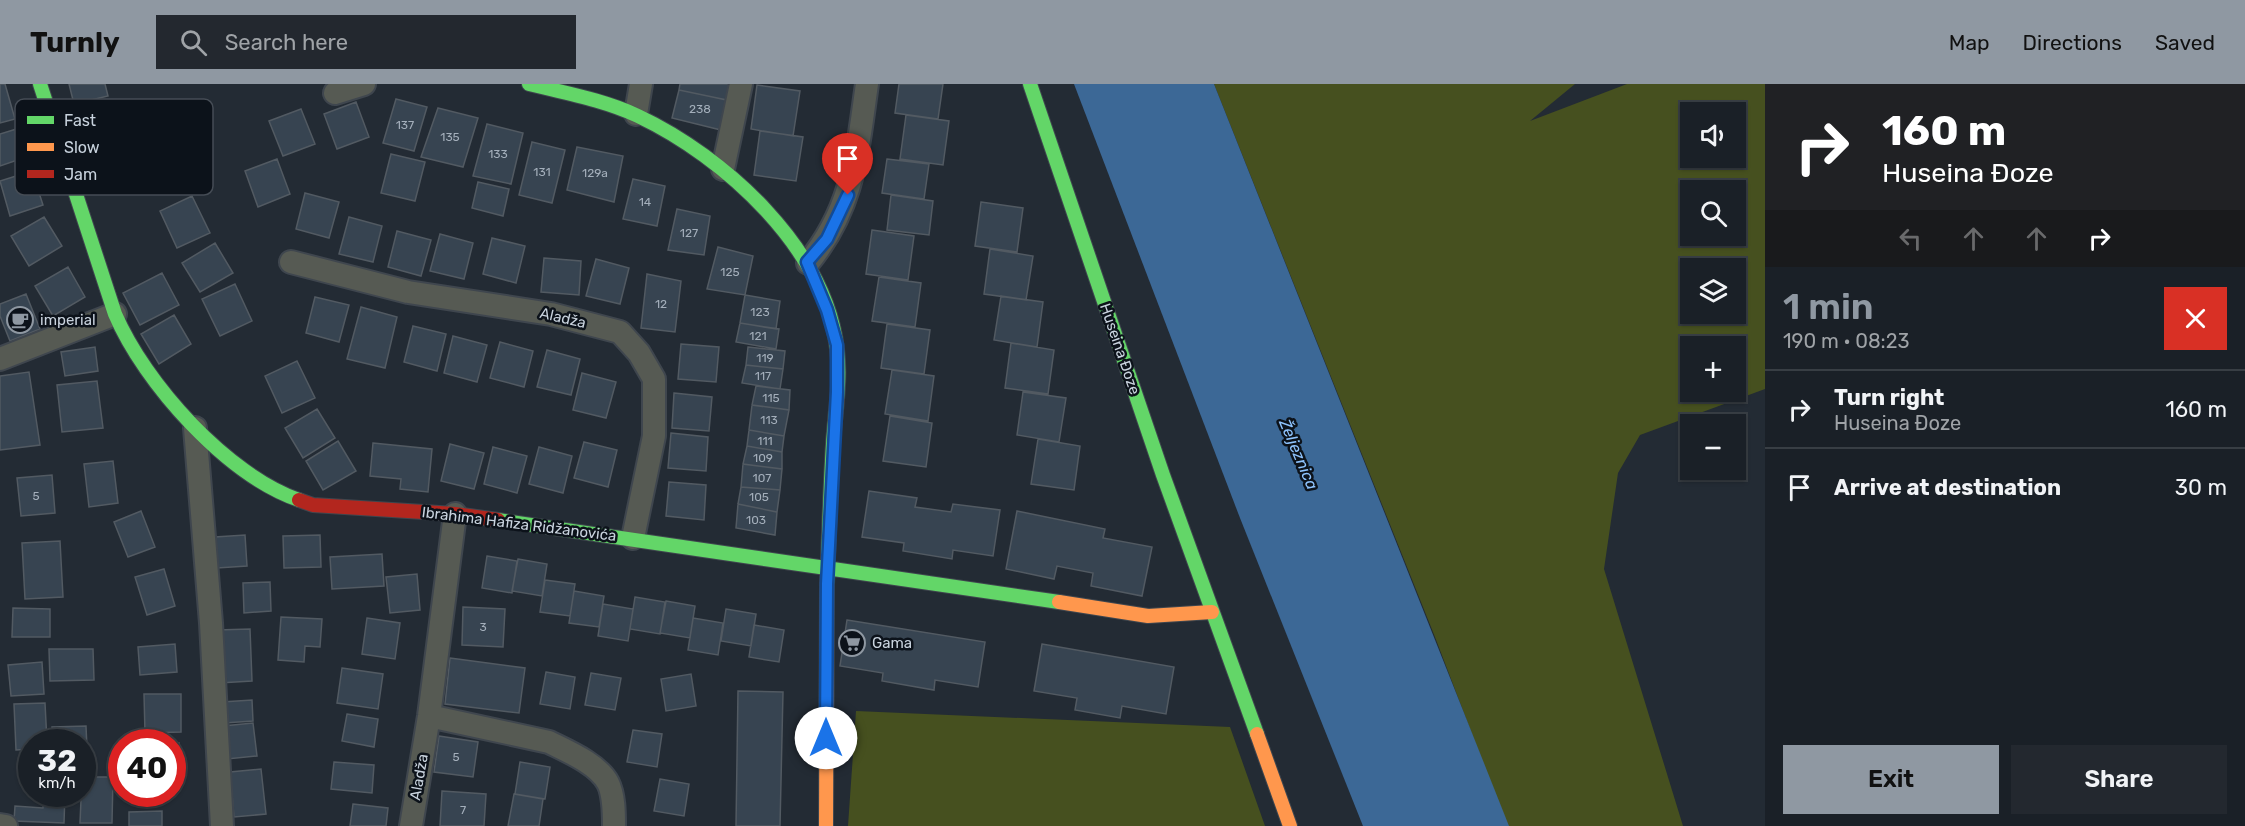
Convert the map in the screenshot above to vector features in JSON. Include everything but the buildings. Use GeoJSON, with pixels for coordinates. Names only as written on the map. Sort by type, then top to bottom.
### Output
{"type":"FeatureCollection","features":[{"type":"Feature","properties":{"kind":"street","name":"Ibrahima Hafiza Ridžanovića"},"geometry":{"type":"LineString","coordinates":[[40,84],[45,99]]}},
{"type":"Feature","properties":{"kind":"street"},"geometry":{"type":"LineString","coordinates":[[335,93],[364,84]]}},
{"type":"Feature","properties":{"kind":"street"},"geometry":{"type":"LineString","coordinates":[[530,84],[636,114],[675,135],[723,169],[745,188],[807,262],[827,310],[837,345],[828,568],[826,826]]}},
{"type":"Feature","properties":{"kind":"street"},"geometry":{"type":"LineString","coordinates":[[636,114],[641,84]]}},
{"type":"Feature","properties":{"kind":"street"},"geometry":{"type":"LineString","coordinates":[[723,169],[741,84]]}},
{"type":"Feature","properties":{"kind":"street"},"geometry":{"type":"LineString","coordinates":[[807,262],[827,239],[848,195],[867,84]]}},
{"type":"Feature","properties":{"kind":"street","name":"Huseina Đoze"},"geometry":{"type":"LineString","coordinates":[[1030,84],[1159,465],[1290,826]]}},
{"type":"Feature","properties":{"kind":"street","name":"Ibrahima Hafiza Ridžanovića"},"geometry":{"type":"LineString","coordinates":[[76,195],[115,314],[127,342],[150,378],[195,429],[259,481],[290,497],[313,505],[455,514],[828,568]]}},
{"type":"Feature","properties":{"kind":"street","name":"Aladža"},"geometry":{"type":"LineString","coordinates":[[291,262],[408,292],[551,314],[620,332],[639,353],[654,380],[654,436],[633,538]]}},
{"type":"Feature","properties":{"kind":"street"},"geometry":{"type":"LineString","coordinates":[[0,359],[115,314]]}},
{"type":"Feature","properties":{"kind":"street"},"geometry":{"type":"LineString","coordinates":[[195,429],[211,623],[222,826]]}},
{"type":"Feature","properties":{"kind":"street","name":"Aladža"},"geometry":{"type":"LineString","coordinates":[[411,826],[429,716],[455,514]]}},
{"type":"Feature","properties":{"kind":"street"},"geometry":{"type":"LineString","coordinates":[[828,568],[1148,616],[1212,612]]}},
{"type":"Feature","properties":{"kind":"street"},"geometry":{"type":"LineString","coordinates":[[429,716],[549,742],[566,751],[591,766],[608,782],[613,803],[614,826]]}},
{"type":"Feature","properties":{"kind":"street"},"geometry":{"type":"LineString","coordinates":[[0,820],[0,825],[6,826]]}},
{"type":"Feature","properties":{"kind":"green space"},"geometry":{"type":"Polygon","coordinates":[[[1214,84],[1575,84],[1530,121],[1627,84],[1765,84],[1765,389],[1746,396],[1746,336],[1680,336],[1680,402],[1730,402],[1697,414],[1680,414],[1680,420],[1640,435],[1618,473],[1604,569],[1683,826],[1507,826],[1435,637],[1214,84]]]}},
{"type":"Feature","properties":{"kind":"green space"},"geometry":{"type":"Polygon","coordinates":[[[856,711],[1230,727],[1265,826],[848,826],[856,711]]]}},
{"type":"Feature","properties":{"kind":"water","name":"Željeznica"},"geometry":{"type":"Polygon","coordinates":[[[1074,84],[1214,84],[1509,826],[1363,826],[1240,518],[1074,84]]]}},
{"type":"Feature","properties":{"kind":"traffic: fast"},"geometry":{"type":"LineString","coordinates":[[40,84],[45,99]]}},
{"type":"Feature","properties":{"kind":"traffic: fast"},"geometry":{"type":"LineString","coordinates":[[529,84],[584,97],[625,110],[671,134],[704,156],[736,181],[766,210],[792,242],[813,276],[829,312],[838,361],[827,585]]}},
{"type":"Feature","properties":{"kind":"traffic: fast"},"geometry":{"type":"LineString","coordinates":[[1030,84],[1163,475],[1257,734]]}},
{"type":"Feature","properties":{"kind":"traffic: fast"},"geometry":{"type":"LineString","coordinates":[[76,195],[115,314],[146,369],[167,397],[217,449],[272,488],[299,500]]}},
{"type":"Feature","properties":{"kind":"traffic: fast"},"geometry":{"type":"LineString","coordinates":[[498,520],[1059,602]]}},
{"type":"Feature","properties":{"kind":"traffic: slow"},"geometry":{"type":"LineString","coordinates":[[826,826],[827,585]]}},
{"type":"Feature","properties":{"kind":"traffic: slow"},"geometry":{"type":"LineString","coordinates":[[1059,602],[1148,616],[1212,612]]}},
{"type":"Feature","properties":{"kind":"traffic: slow"},"geometry":{"type":"LineString","coordinates":[[1257,734],[1290,826]]}},
{"type":"Feature","properties":{"kind":"traffic: jam"},"geometry":{"type":"LineString","coordinates":[[299,500],[313,505],[455,514],[498,520]]}},
{"type":"Feature","properties":{"kind":"place","name":"imperial"},"geometry":{"type":"Point","coordinates":[20,320]}},
{"type":"Feature","properties":{"kind":"place","name":"Gama"},"geometry":{"type":"Point","coordinates":[852,643]}},
{"type":"Feature","properties":{"kind":"route"},"geometry":{"type":"LineString","coordinates":[[826,738],[827,584],[837,392],[837,345],[827,310],[807,262],[827,239],[848,195]]}}]}
